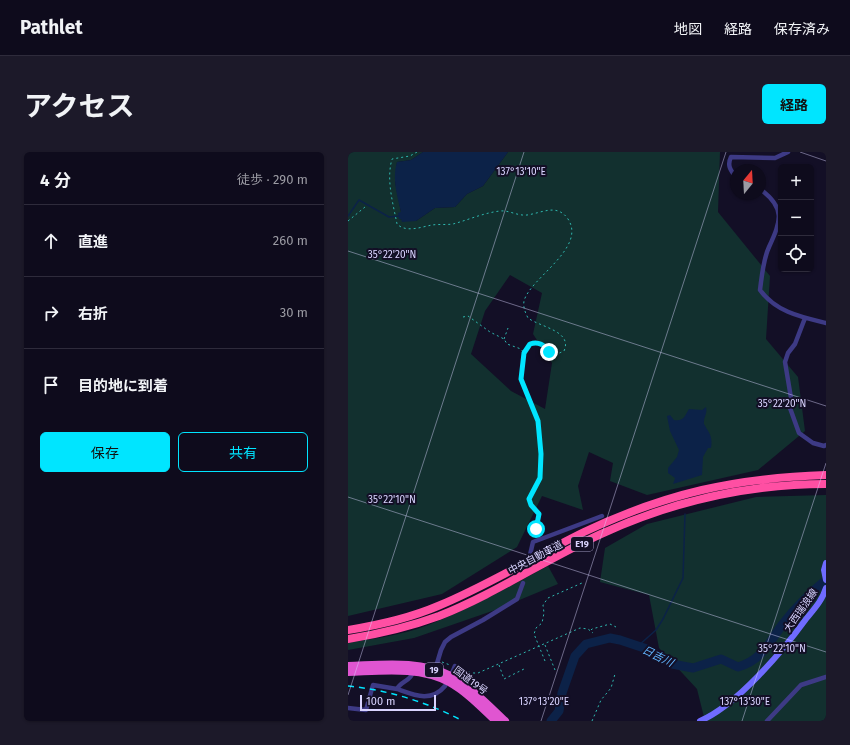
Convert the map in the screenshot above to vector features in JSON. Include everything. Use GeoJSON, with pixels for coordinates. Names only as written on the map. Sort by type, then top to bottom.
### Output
{"type":"FeatureCollection","features":[{"type":"Feature","properties":{"kind":"highway","name":"中央自動車道"},"geometry":{"type":"LineString","coordinates":[[348,630],[393,621],[437,606],[583,533],[656,502],[727,484],[761,479],[826,475]]}},
{"type":"Feature","properties":{"kind":"highway","name":"中央自動車道"},"geometry":{"type":"LineString","coordinates":[[348,639],[396,630],[440,616],[509,582],[600,534],[675,505],[734,491],[771,486],[826,484]]}},
{"type":"Feature","properties":{"kind":"highway","name":"国道19号"},"geometry":{"type":"LineString","coordinates":[[348,666],[407,665],[435,670],[450,676],[470,689],[502,721]]}},
{"type":"Feature","properties":{"kind":"highway","name":"国道19号"},"geometry":{"type":"LineString","coordinates":[[348,672],[414,672],[431,675],[448,682],[502,721]]}},
{"type":"Feature","properties":{"kind":"main road","name":"大西瑞浪線"},"geometry":{"type":"LineString","coordinates":[[826,563],[824,570],[826,580]]}},
{"type":"Feature","properties":{"kind":"main road","name":"大西瑞浪線"},"geometry":{"type":"LineString","coordinates":[[701,721],[735,697],[783,650],[821,601],[826,588]]}},
{"type":"Feature","properties":{"kind":"street"},"geometry":{"type":"LineString","coordinates":[[730,170],[728,164],[731,157],[775,158],[788,152]]}},
{"type":"Feature","properties":{"kind":"street"},"geometry":{"type":"LineString","coordinates":[[766,194],[776,203],[779,214],[778,228],[764,262],[760,290],[770,303],[780,309],[805,318],[826,323]]}},
{"type":"Feature","properties":{"kind":"street"},"geometry":{"type":"LineString","coordinates":[[805,318],[795,344],[788,353],[785,362],[791,398],[790,408],[799,433],[814,443],[824,446],[826,445]]}},
{"type":"Feature","properties":{"kind":"street"},"geometry":{"type":"LineString","coordinates":[[530,556],[533,542],[602,516]]}},
{"type":"Feature","properties":{"kind":"street"},"geometry":{"type":"LineString","coordinates":[[435,670],[445,642],[451,637],[483,620],[517,599],[522,583]]}},
{"type":"Feature","properties":{"kind":"street"},"geometry":{"type":"LineString","coordinates":[[452,673],[455,666]]}},
{"type":"Feature","properties":{"kind":"street"},"geometry":{"type":"LineString","coordinates":[[397,689],[402,683],[411,678],[414,672]]}},
{"type":"Feature","properties":{"kind":"street"},"geometry":{"type":"LineString","coordinates":[[767,721],[801,685],[826,677]]}},
{"type":"Feature","properties":{"kind":"street"},"geometry":{"type":"LineString","coordinates":[[348,708],[366,710],[373,685],[397,689],[426,697],[436,693],[445,686]]}},
{"type":"Feature","properties":{"kind":"path"},"geometry":{"type":"LineString","coordinates":[[417,152],[410,156],[392,159],[389,169],[389,183],[397,224],[400,227],[411,229],[434,224],[451,224],[501,211],[520,215],[553,209],[560,212],[569,221],[571,235],[566,248],[553,266],[528,294],[524,307],[528,318],[566,339],[566,348],[564,351],[555,355],[542,345],[536,343],[528,346],[524,353],[521,379],[538,421],[541,454],[540,478],[529,499],[531,505],[539,514],[533,542]]}},
{"type":"Feature","properties":{"kind":"path"},"geometry":{"type":"LineString","coordinates":[[348,221],[365,207]]}},
{"type":"Feature","properties":{"kind":"path"},"geometry":{"type":"LineString","coordinates":[[463,317],[468,316],[490,332],[504,339],[507,344],[521,349],[524,353]]}},
{"type":"Feature","properties":{"kind":"path"},"geometry":{"type":"LineString","coordinates":[[504,339],[508,328]]}},
{"type":"Feature","properties":{"kind":"path"},"geometry":{"type":"LineString","coordinates":[[545,661],[534,634],[536,628],[542,623],[544,614],[543,605],[548,598],[582,583]]}},
{"type":"Feature","properties":{"kind":"path"},"geometry":{"type":"LineString","coordinates":[[591,631],[592,629],[610,624],[616,627]]}},
{"type":"Feature","properties":{"kind":"path"},"geometry":{"type":"LineString","coordinates":[[438,660],[475,674],[540,647],[580,628],[588,629],[593,633]]}},
{"type":"Feature","properties":{"kind":"path"},"geometry":{"type":"LineString","coordinates":[[544,645],[555,670]]}},
{"type":"Feature","properties":{"kind":"path"},"geometry":{"type":"LineString","coordinates":[[499,664],[504,679],[526,668]]}},
{"type":"Feature","properties":{"kind":"path"},"geometry":{"type":"LineString","coordinates":[[592,721],[601,700],[611,688],[615,674]]}},
{"type":"Feature","properties":{"kind":"green space"},"geometry":{"type":"Polygon","coordinates":[[[348,152],[423,152],[411,160],[397,162],[395,182],[401,212],[399,219],[416,221],[435,208],[455,207],[467,194],[483,186],[508,152],[720,152],[718,212],[770,276],[766,339],[798,377],[805,431],[758,470],[647,495],[610,481],[613,463],[589,452],[578,486],[583,510],[542,496],[517,547],[442,594],[348,616],[348,152]],[[510,275],[485,311],[471,354],[511,391],[545,409],[552,363],[533,334],[542,293],[510,275]]]}},
{"type":"Feature","properties":{"kind":"green space"},"geometry":{"type":"Polygon","coordinates":[[[826,495],[826,721],[705,721],[697,689],[659,648],[649,595],[600,582],[605,548],[647,524],[756,497],[826,495]]]}},
{"type":"Feature","properties":{"kind":"green space"},"geometry":{"type":"Polygon","coordinates":[[[548,566],[558,584],[498,609],[414,638],[348,650],[348,643],[400,634],[451,616],[548,566]]]}},
{"type":"Feature","properties":{"kind":"water"},"geometry":{"type":"Polygon","coordinates":[[[423,152],[508,152],[483,186],[467,194],[455,207],[435,208],[416,221],[402,222],[401,219],[399,219],[398,213],[401,212],[395,181],[397,162],[411,160],[423,152]]]}},
{"type":"Feature","properties":{"kind":"water"},"geometry":{"type":"Polygon","coordinates":[[[706,407],[704,424],[710,435],[711,448],[708,448],[703,457],[702,475],[673,484],[675,478],[668,473],[668,468],[677,457],[679,450],[670,431],[667,416],[670,415],[674,420],[680,420],[684,418],[689,409],[702,410],[706,407]]]}},
{"type":"Feature","properties":{"kind":"waterway"},"geometry":{"type":"LineString","coordinates":[[348,216],[359,200],[389,217],[399,216]]}},
{"type":"Feature","properties":{"kind":"waterway"},"geometry":{"type":"LineString","coordinates":[[638,646],[656,630],[683,578],[685,514]]}},
{"type":"Feature","properties":{"kind":"waterway","name":"日吉川"},"geometry":{"type":"LineString","coordinates":[[551,721],[559,711],[562,693],[575,656],[586,644],[610,638],[650,650],[672,664],[693,668],[721,659],[738,667],[746,664],[759,655],[808,595],[826,580]]}},
{"type":"Feature","properties":{"kind":"railway"},"geometry":{"type":"LineString","coordinates":[[348,686],[378,690],[407,698],[435,708],[463,721]]}},
{"type":"Feature","properties":{"kind":"route"},"geometry":{"type":"LineString","coordinates":[[536,529],[539,514],[531,505],[529,499],[540,478],[541,470],[538,421],[522,383],[521,369],[524,353],[530,344],[538,343],[544,346],[549,352]]}}]}
